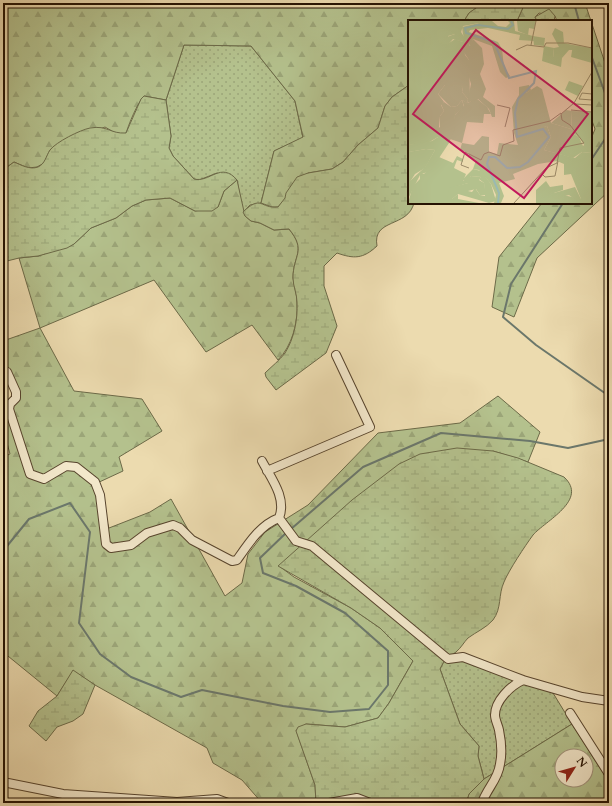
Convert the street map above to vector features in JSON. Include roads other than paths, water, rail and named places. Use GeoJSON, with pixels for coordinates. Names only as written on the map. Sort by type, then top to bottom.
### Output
{"type":"FeatureCollection","features":[{"type":"Feature","properties":{"kind":"street"},"geometry":{"type":"LineString","coordinates":[[267,471],[370,427],[336,355]]}},
{"type":"Feature","properties":{"kind":"street"},"geometry":{"type":"LineString","coordinates":[[3,374],[7,372],[16,392],[16,398],[10,404],[9,409],[30,474],[44,479],[66,466],[76,467],[95,482],[100,495],[106,544],[111,548],[131,545],[147,533],[173,525],[180,528],[192,540],[232,562],[237,560],[252,538],[274,520],[280,520]]}},
{"type":"Feature","properties":{"kind":"street"},"geometry":{"type":"LineString","coordinates":[[262,461],[276,486],[281,506],[280,520],[296,541],[312,546],[448,659],[463,657],[523,680],[582,697],[609,701]]}},
{"type":"Feature","properties":{"kind":"street"},"geometry":{"type":"LineString","coordinates":[[482,803],[486,792],[497,778],[500,763],[500,732],[495,716],[496,708],[515,684],[523,680]]}},
{"type":"Feature","properties":{"kind":"street"},"geometry":{"type":"LineString","coordinates":[[570,713],[609,774]]}},
{"type":"Feature","properties":{"kind":"street"},"geometry":{"type":"LineString","coordinates":[[3,782],[64,794],[176,803],[217,799],[228,803]]}},
{"type":"Feature","properties":{"kind":"street"},"geometry":{"type":"LineString","coordinates":[[329,803],[357,798],[370,803]]}},
{"type":"Feature","properties":{"kind":"waterway"},"geometry":{"type":"LineString","coordinates":[[574,3],[579,20]]}},
{"type":"Feature","properties":{"kind":"waterway"},"geometry":{"type":"LineString","coordinates":[[592,58],[609,104]]}},
{"type":"Feature","properties":{"kind":"waterway"},"geometry":{"type":"LineString","coordinates":[[592,158],[609,133]]}},
{"type":"Feature","properties":{"kind":"waterway"},"geometry":{"type":"LineString","coordinates":[[562,204],[511,284],[503,317],[536,345],[609,396]]}},
{"type":"Feature","properties":{"kind":"waterway"},"geometry":{"type":"LineString","coordinates":[[291,529],[363,467],[441,433],[530,441],[568,448],[609,439]]}},
{"type":"Feature","properties":{"kind":"waterway"},"geometry":{"type":"LineString","coordinates":[[3,551],[29,519],[70,503],[90,532],[79,623],[100,654],[131,677],[181,697],[202,690],[283,706],[330,712],[369,709],[388,685],[388,651],[345,613],[296,586],[263,573],[260,558],[287,532]]}}]}
